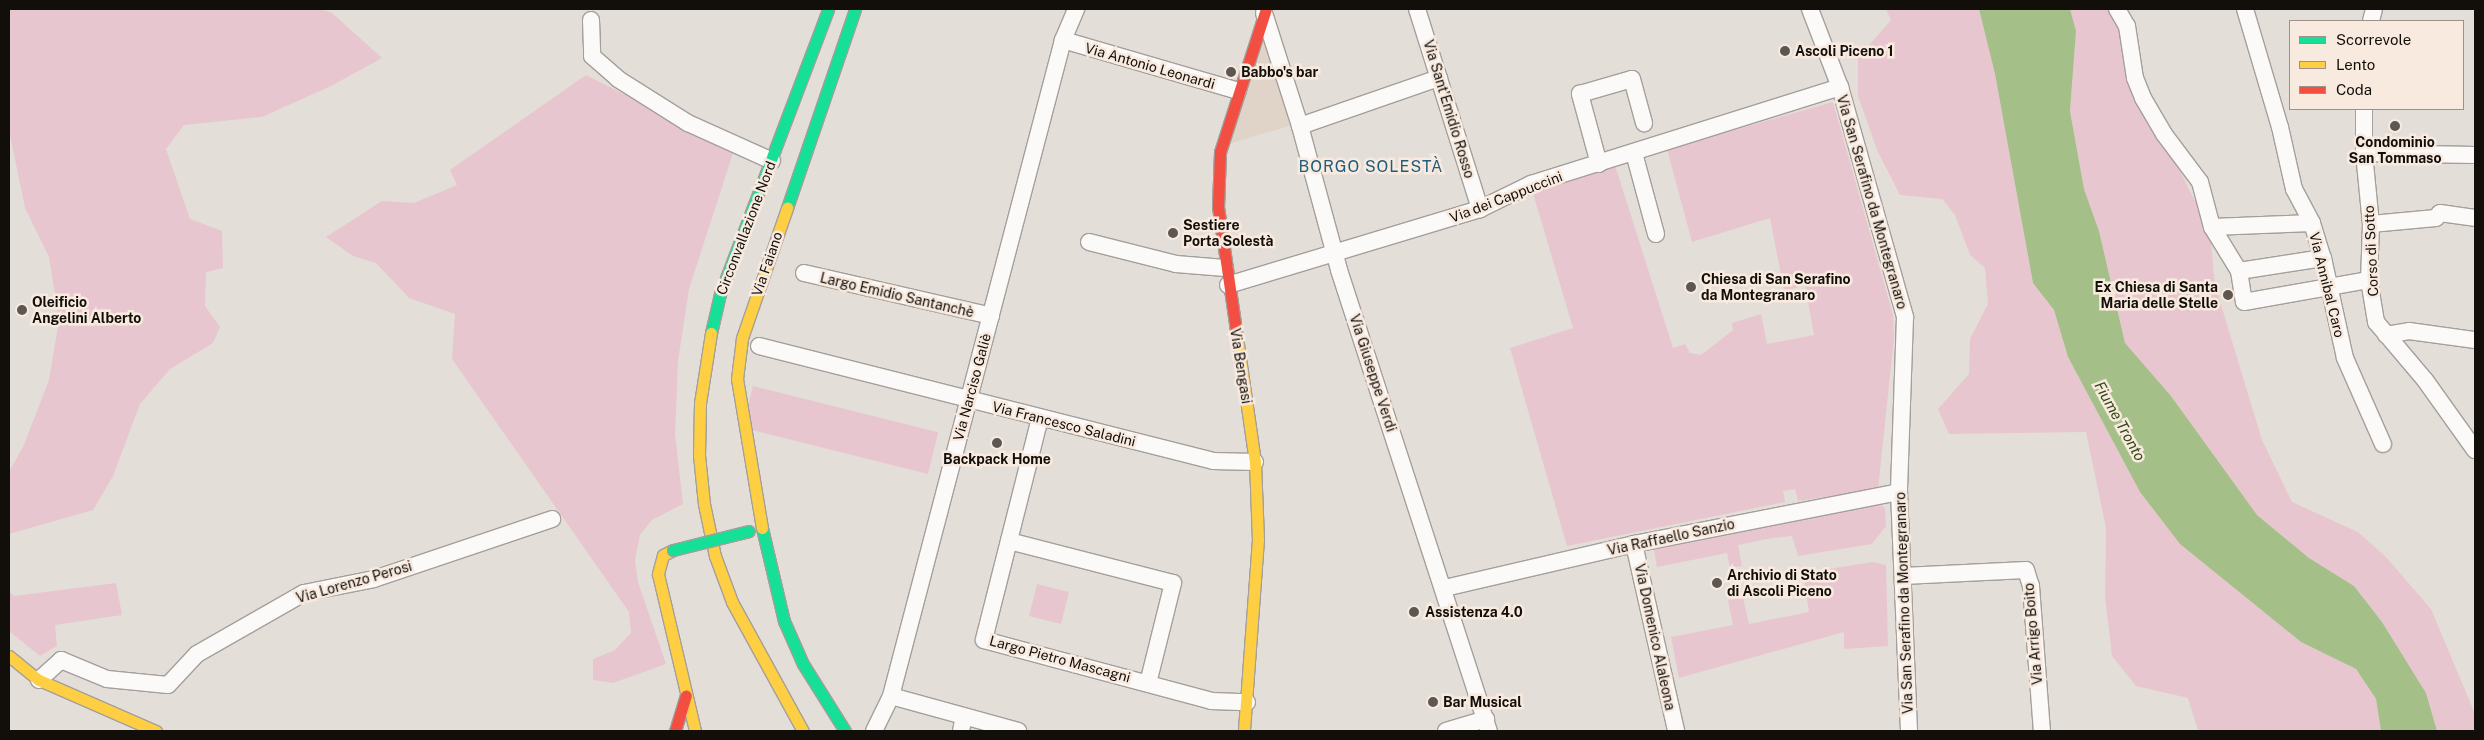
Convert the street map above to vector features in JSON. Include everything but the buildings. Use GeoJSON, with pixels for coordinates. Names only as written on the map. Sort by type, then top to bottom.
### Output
{"type":"FeatureCollection","features":[{"type":"Feature","properties":{"kind":"main road","name":"Circonvallazione Nord"},"geometry":{"type":"LineString","coordinates":[[803,731],[732,602],[716,556],[699,455],[700,393],[714,318],[828,9]]}},
{"type":"Feature","properties":{"kind":"main road","name":"Via Faiano"},"geometry":{"type":"LineString","coordinates":[[845,731],[803,664],[784,621],[762,528],[737,379],[742,338],[855,9]]}},
{"type":"Feature","properties":{"kind":"main road","name":"Via Bengasi"},"geometry":{"type":"LineString","coordinates":[[1244,731],[1258,552],[1255,462],[1225,268],[1218,207],[1220,152],[1265,11]]}},
{"type":"Feature","properties":{"kind":"main road"},"geometry":{"type":"LineString","coordinates":[[695,731],[658,574],[664,555],[673,550],[762,528]]}},
{"type":"Feature","properties":{"kind":"main road"},"geometry":{"type":"LineString","coordinates":[[10,659],[39,680],[156,731]]}},
{"type":"Feature","properties":{"kind":"main road"},"geometry":{"type":"LineString","coordinates":[[675,731],[686,695]]}},
{"type":"Feature","properties":{"kind":"street","name":"Via Narciso Galiè"},"geometry":{"type":"LineString","coordinates":[[874,731],[891,696],[1063,40],[1076,9]]}},
{"type":"Feature","properties":{"kind":"street","name":"Via Sant'Emidio Rosso"},"geometry":{"type":"LineString","coordinates":[[1418,9],[1480,209]]}},
{"type":"Feature","properties":{"kind":"street","name":"Via San Serafino da Montegranaro"},"geometry":{"type":"LineString","coordinates":[[1810,9],[1840,87],[1905,317],[1899,492],[1910,731]]}},
{"type":"Feature","properties":{"kind":"street"},"geometry":{"type":"LineString","coordinates":[[2117,9],[2126,26],[2135,78],[2143,98],[2164,134],[2200,182],[2212,227],[2239,271],[2244,302],[2370,280]]}},
{"type":"Feature","properties":{"kind":"street","name":"Via Annibal Caro"},"geometry":{"type":"LineString","coordinates":[[2245,9],[2280,127],[2294,189],[2312,223],[2345,358],[2383,444]]}},
{"type":"Feature","properties":{"kind":"street","name":"Via Giuseppe Verdi"},"geometry":{"type":"LineString","coordinates":[[1265,11],[1300,126],[1334,253],[1445,588],[1488,725]]}},
{"type":"Feature","properties":{"kind":"street"},"geometry":{"type":"LineString","coordinates":[[591,20],[592,56],[618,79],[688,123],[772,161]]}},
{"type":"Feature","properties":{"kind":"street","name":"Via Antonio Leonardi"},"geometry":{"type":"LineString","coordinates":[[1063,40],[1238,91]]}},
{"type":"Feature","properties":{"kind":"street"},"geometry":{"type":"LineString","coordinates":[[1300,126],[1439,78]]}},
{"type":"Feature","properties":{"kind":"street"},"geometry":{"type":"LineString","coordinates":[[1599,164],[1580,94],[1632,79],[1644,123]]}},
{"type":"Feature","properties":{"kind":"street","name":"Via dei Cappuccini"},"geometry":{"type":"LineString","coordinates":[[1228,285],[1480,209],[1531,184],[1840,87]]}},
{"type":"Feature","properties":{"kind":"street","name":"Corso di Sotto"},"geometry":{"type":"LineString","coordinates":[[2364,110],[2364,153],[2371,224],[2370,280],[2376,322],[2425,380],[2475,450]]}},
{"type":"Feature","properties":{"kind":"street"},"geometry":{"type":"LineString","coordinates":[[1634,153],[1656,234]]}},
{"type":"Feature","properties":{"kind":"street"},"geometry":{"type":"LineString","coordinates":[[2364,153],[2475,155]]}},
{"type":"Feature","properties":{"kind":"street"},"geometry":{"type":"LineString","coordinates":[[2371,224],[2436,218],[2440,213],[2475,218]]}},
{"type":"Feature","properties":{"kind":"street"},"geometry":{"type":"LineString","coordinates":[[2212,227],[2312,223]]}},
{"type":"Feature","properties":{"kind":"street"},"geometry":{"type":"LineString","coordinates":[[1089,242],[1176,264],[1225,268]]}},
{"type":"Feature","properties":{"kind":"street"},"geometry":{"type":"LineString","coordinates":[[2239,271],[2322,258]]}},
{"type":"Feature","properties":{"kind":"street","name":"Largo Emidio Santanchè"},"geometry":{"type":"LineString","coordinates":[[804,273],[991,316]]}},
{"type":"Feature","properties":{"kind":"street"},"geometry":{"type":"LineString","coordinates":[[2386,335],[2409,331],[2475,340]]}},
{"type":"Feature","properties":{"kind":"street","name":"Via Francesco Saladini"},"geometry":{"type":"LineString","coordinates":[[759,346],[1213,461],[1255,462]]}},
{"type":"Feature","properties":{"kind":"street","name":"Largo Pietro Mascagni"},"geometry":{"type":"LineString","coordinates":[[1040,418],[984,640],[1221,703],[1247,702]]}},
{"type":"Feature","properties":{"kind":"street","name":"Via Raffaello Sanzio"},"geometry":{"type":"LineString","coordinates":[[1445,588],[1634,544],[1899,492]]}},
{"type":"Feature","properties":{"kind":"street","name":"Via Lorenzo Perosi"},"geometry":{"type":"LineString","coordinates":[[39,680],[61,660],[106,679],[168,685],[197,654],[304,594],[374,579],[552,519]]}},
{"type":"Feature","properties":{"kind":"street","name":"Largo Pietro Mascagni"},"geometry":{"type":"LineString","coordinates":[[1009,541],[1173,583],[1148,683]]}},
{"type":"Feature","properties":{"kind":"street","name":"Via Domenico Alaleona"},"geometry":{"type":"LineString","coordinates":[[1634,544],[1676,731]]}},
{"type":"Feature","properties":{"kind":"street","name":"Via Arrigo Boito"},"geometry":{"type":"LineString","coordinates":[[1903,576],[2026,570],[2031,586],[2042,731]]}},
{"type":"Feature","properties":{"kind":"street"},"geometry":{"type":"LineString","coordinates":[[891,696],[962,724],[1018,731]]}},
{"type":"Feature","properties":{"kind":"street"},"geometry":{"type":"LineString","coordinates":[[1446,731],[1488,725]]}},
{"type":"Feature","properties":{"kind":"shaded area"},"geometry":{"type":"Polygon","coordinates":[[[9,9],[320,9],[332,13],[382,58],[331,86],[262,117],[184,125],[166,149],[190,219],[222,231],[223,268],[206,272],[205,306],[220,327],[213,343],[170,369],[140,404],[113,476],[93,510],[9,534],[9,472],[23,447],[49,380],[59,320],[49,257],[25,208],[9,130],[9,9]]]}},
{"type":"Feature","properties":{"kind":"shaded area"},"geometry":{"type":"Polygon","coordinates":[[[1886,9],[1979,9],[1995,74],[2033,283],[2054,310],[2068,357],[2140,492],[2180,544],[2301,642],[2356,669],[2376,699],[2381,731],[2198,731],[2188,698],[2136,686],[2112,656],[2105,597],[2106,528],[2086,432],[1949,434],[1938,409],[1969,374],[1970,339],[1988,304],[1985,268],[1970,255],[1955,215],[1942,199],[1900,195],[1877,150],[1858,96],[1858,58],[1891,20],[1886,9]]]}},
{"type":"Feature","properties":{"kind":"shaded area"},"geometry":{"type":"Polygon","coordinates":[[[2070,9],[2112,9],[2176,163],[2198,207],[2211,243],[2215,285],[2262,440],[2292,502],[2358,532],[2386,557],[2431,609],[2475,714],[2475,731],[2437,731],[2426,693],[2382,622],[2354,586],[2309,558],[2257,515],[2171,396],[2125,343],[2099,231],[2084,189],[2070,111],[2076,31],[2070,9]]]}},
{"type":"Feature","properties":{"kind":"shaded area"},"geometry":{"type":"Polygon","coordinates":[[[1266,36],[1292,125],[1229,144],[1266,36]]]}},
{"type":"Feature","properties":{"kind":"shaded area"},"geometry":{"type":"Polygon","coordinates":[[[586,75],[734,150],[689,289],[678,361],[675,434],[683,504],[652,520],[640,535],[635,560],[638,582],[666,664],[613,683],[593,680],[593,659],[615,650],[631,633],[629,612],[452,359],[455,314],[409,298],[376,263],[353,256],[326,237],[382,201],[414,203],[457,185],[450,170],[586,75]]]}},
{"type":"Feature","properties":{"kind":"shaded area"},"geometry":{"type":"Polygon","coordinates":[[[1833,102],[1893,315],[1894,338],[1878,489],[1798,501],[1795,489],[1783,491],[1785,502],[1567,546],[1510,348],[1573,328],[1532,190],[1615,165],[1673,348],[1685,344],[1690,353],[1701,355],[1733,330],[1732,323],[1761,314],[1767,344],[1814,335],[1805,285],[1784,291],[1770,218],[1692,242],[1667,149],[1833,102]]]}},
{"type":"Feature","properties":{"kind":"shaded area"},"geometry":{"type":"Polygon","coordinates":[[[753,386],[938,432],[928,474],[743,428],[753,386]]]}},
{"type":"Feature","properties":{"kind":"shaded area"},"geometry":{"type":"Polygon","coordinates":[[[1878,504],[1885,508],[1886,526],[1872,544],[1798,556],[1792,536],[1772,538],[1738,545],[1742,566],[1730,568],[1727,553],[1657,567],[1653,544],[1878,504]]]}},
{"type":"Feature","properties":{"kind":"shaded area"},"geometry":{"type":"Polygon","coordinates":[[[1873,562],[1886,565],[1888,646],[1844,649],[1844,632],[1679,678],[1671,637],[1733,625],[1728,600],[1743,598],[1749,624],[1809,612],[1803,573],[1873,562]]]}},
{"type":"Feature","properties":{"kind":"shaded area"},"geometry":{"type":"Polygon","coordinates":[[[116,583],[122,615],[55,625],[57,646],[40,656],[9,631],[9,591],[14,596],[116,583]]]}},
{"type":"Feature","properties":{"kind":"shaded area"},"geometry":{"type":"Polygon","coordinates":[[[1037,584],[1069,592],[1061,624],[1029,616],[1037,584]]]}},
{"type":"Feature","properties":{"kind":"water","name":"Fiume Tronto"},"geometry":{"type":"Polygon","coordinates":[[[1979,9],[2070,9],[2076,31],[2070,111],[2084,189],[2099,231],[2125,343],[2171,396],[2257,515],[2309,558],[2354,586],[2382,622],[2426,693],[2437,731],[2381,731],[2376,699],[2356,669],[2301,642],[2180,544],[2140,492],[2068,357],[2054,310],[2033,283],[1995,74],[1979,9]]]}},
{"type":"Feature","properties":{"kind":"traffic: fast"},"geometry":{"type":"LineString","coordinates":[[711,333],[720,294],[828,9]]}},
{"type":"Feature","properties":{"kind":"traffic: fast"},"geometry":{"type":"LineString","coordinates":[[787,208],[855,9]]}},
{"type":"Feature","properties":{"kind":"traffic: fast"},"geometry":{"type":"LineString","coordinates":[[762,528],[784,621],[803,664],[845,731]]}},
{"type":"Feature","properties":{"kind":"traffic: fast"},"geometry":{"type":"LineString","coordinates":[[673,550],[749,531]]}},
{"type":"Feature","properties":{"kind":"traffic: slow"},"geometry":{"type":"LineString","coordinates":[[762,528],[737,379],[742,338],[787,208]]}},
{"type":"Feature","properties":{"kind":"traffic: slow"},"geometry":{"type":"LineString","coordinates":[[711,333],[700,403],[699,455],[704,504],[715,556],[732,602],[803,731]]}},
{"type":"Feature","properties":{"kind":"traffic: slow"},"geometry":{"type":"LineString","coordinates":[[1237,337],[1255,462],[1258,539],[1244,731]]}},
{"type":"Feature","properties":{"kind":"traffic: slow"},"geometry":{"type":"LineString","coordinates":[[673,550],[663,555],[658,574],[695,731]]}},
{"type":"Feature","properties":{"kind":"traffic: slow"},"geometry":{"type":"LineString","coordinates":[[9,656],[39,680],[156,731]]}},
{"type":"Feature","properties":{"kind":"traffic: jam"},"geometry":{"type":"LineString","coordinates":[[1237,337],[1218,207],[1220,152],[1266,9]]}},
{"type":"Feature","properties":{"kind":"traffic: jam"},"geometry":{"type":"LineString","coordinates":[[675,731],[686,696]]}},
{"type":"Feature","properties":{"kind":"place","name":"Ascoli Piceno 1"},"geometry":{"type":"Point","coordinates":[1785,51]}},
{"type":"Feature","properties":{"kind":"place","name":"Babbo's bar"},"geometry":{"type":"Point","coordinates":[1231,72]}},
{"type":"Feature","properties":{"kind":"place","name":"Condominio San Tommaso"},"geometry":{"type":"Point","coordinates":[2395,126]}},
{"type":"Feature","properties":{"kind":"place","name":"Sestiere Porta Solestà"},"geometry":{"type":"Point","coordinates":[1173,233]}},
{"type":"Feature","properties":{"kind":"place","name":"Chiesa di San Serafino da Montegranaro"},"geometry":{"type":"Point","coordinates":[1691,287]}},
{"type":"Feature","properties":{"kind":"place","name":"Ex Chiesa di Santa Maria delle Stelle"},"geometry":{"type":"Point","coordinates":[2228,295]}},
{"type":"Feature","properties":{"kind":"place","name":"Oleificio Angelini Alberto"},"geometry":{"type":"Point","coordinates":[22,310]}},
{"type":"Feature","properties":{"kind":"place","name":"Backpack Home"},"geometry":{"type":"Point","coordinates":[997,443]}},
{"type":"Feature","properties":{"kind":"place","name":"Archivio di Stato di Ascoli Piceno"},"geometry":{"type":"Point","coordinates":[1717,583]}},
{"type":"Feature","properties":{"kind":"place","name":"Assistenza 4.0"},"geometry":{"type":"Point","coordinates":[1414,612]}},
{"type":"Feature","properties":{"kind":"place","name":"Bar Musical"},"geometry":{"type":"Point","coordinates":[1433,702]}},
{"type":"Feature","properties":{"kind":"district","name":"BORGO SOLESTÀ"},"geometry":{"type":"Point","coordinates":[1371,167]}}]}
